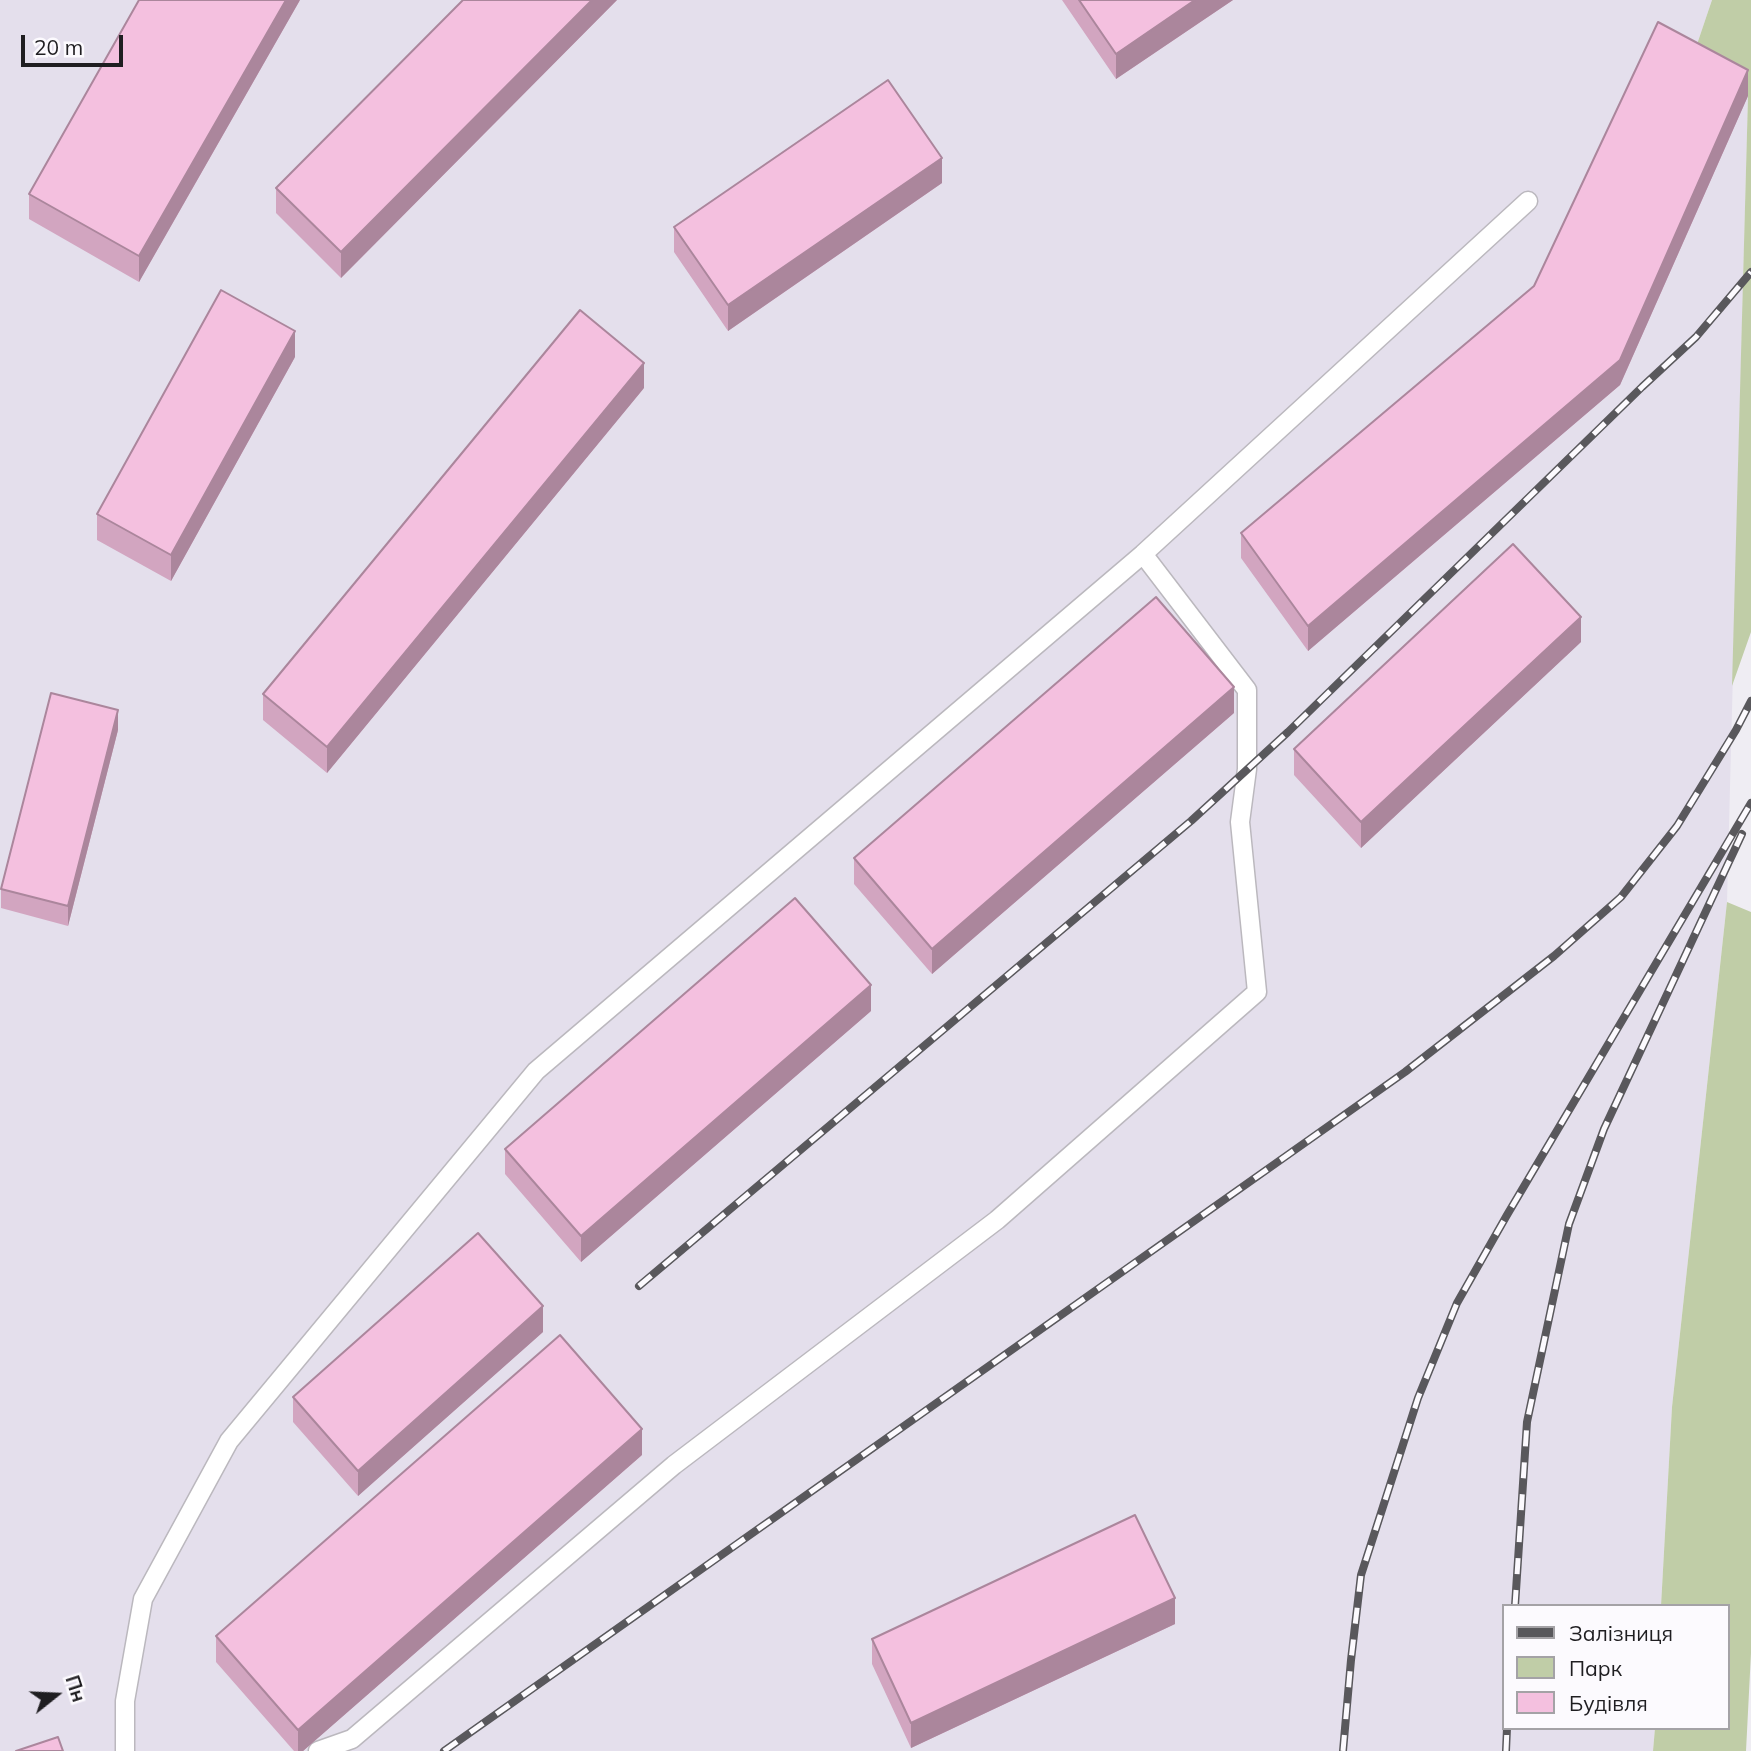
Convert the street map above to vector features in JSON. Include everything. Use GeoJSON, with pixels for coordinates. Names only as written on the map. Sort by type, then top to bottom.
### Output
{"type":"FeatureCollection","features":[{"type":"Feature","properties":{"kind":"lane"},"geometry":{"type":"LineString","coordinates":[[124,1751],[125,1700],[143,1599],[229,1441],[536,1071],[1143,554],[1528,201]]}},
{"type":"Feature","properties":{"kind":"lane"},"geometry":{"type":"LineString","coordinates":[[318,1751],[352,1739],[674,1465],[997,1220],[1257,992],[1240,821],[1247,769],[1247,690],[1143,554]]}},
{"type":"Feature","properties":{"kind":"shaded area"},"geometry":{"type":"Polygon","coordinates":[[[0,0],[1712,0],[1690,65],[1748,96],[1727,902],[1672,1407],[1661,1604],[1502,1604],[1502,1730],[1655,1730],[1653,1751],[0,1751],[0,0]]]}},
{"type":"Feature","properties":{"kind":"green space"},"geometry":{"type":"Polygon","coordinates":[[[1712,0],[1751,0],[1751,632],[1732,686],[1748,96],[1690,65],[1712,0]]]}},
{"type":"Feature","properties":{"kind":"green space"},"geometry":{"type":"Polygon","coordinates":[[[1727,902],[1751,912],[1751,1653],[1746,1751],[1653,1751],[1655,1730],[1730,1730],[1730,1604],[1661,1604],[1672,1407],[1727,902]]]}},
{"type":"Feature","properties":{"kind":"building"},"geometry":{"type":"Polygon","coordinates":[[[139,0],[286,0],[139,256],[29,194],[139,0]]]}},
{"type":"Feature","properties":{"kind":"building"},"geometry":{"type":"Polygon","coordinates":[[[463,0],[592,0],[341,252],[276,188],[463,0]]]}},
{"type":"Feature","properties":{"kind":"building"},"geometry":{"type":"Polygon","coordinates":[[[1079,0],[1195,0],[1116,54],[1079,0]]]}},
{"type":"Feature","properties":{"kind":"building"},"geometry":{"type":"Polygon","coordinates":[[[1658,22],[1748,70],[1620,360],[1308,626],[1241,533],[1534,286],[1658,22]]]}},
{"type":"Feature","properties":{"kind":"building"},"geometry":{"type":"Polygon","coordinates":[[[888,80],[942,158],[728,305],[674,227],[888,80]]]}},
{"type":"Feature","properties":{"kind":"building"},"geometry":{"type":"Polygon","coordinates":[[[221,290],[295,331],[171,555],[97,514],[221,290]]]}},
{"type":"Feature","properties":{"kind":"building"},"geometry":{"type":"Polygon","coordinates":[[[580,310],[644,363],[327,747],[263,694],[580,310]]]}},
{"type":"Feature","properties":{"kind":"building"},"geometry":{"type":"Polygon","coordinates":[[[1513,544],[1581,617],[1361,822],[1294,749],[1513,544]]]}},
{"type":"Feature","properties":{"kind":"building"},"geometry":{"type":"Polygon","coordinates":[[[1156,597],[1234,687],[932,949],[854,858],[1156,597]]]}},
{"type":"Feature","properties":{"kind":"building"},"geometry":{"type":"Polygon","coordinates":[[[51,693],[118,710],[68,906],[1,889],[51,693]]]}},
{"type":"Feature","properties":{"kind":"building"},"geometry":{"type":"Polygon","coordinates":[[[795,898],[871,985],[581,1236],[505,1149],[795,898]]]}},
{"type":"Feature","properties":{"kind":"building"},"geometry":{"type":"Polygon","coordinates":[[[478,1233],[543,1306],[358,1471],[293,1397],[478,1233]]]}},
{"type":"Feature","properties":{"kind":"building"},"geometry":{"type":"Polygon","coordinates":[[[560,1335],[642,1429],[298,1730],[216,1636],[560,1335]]]}},
{"type":"Feature","properties":{"kind":"building"},"geometry":{"type":"Polygon","coordinates":[[[1135,1515],[1175,1598],[911,1723],[872,1639],[1135,1515]]]}},
{"type":"Feature","properties":{"kind":"building"},"geometry":{"type":"Polygon","coordinates":[[[58,1737],[63,1751],[16,1751],[58,1737]]]}},
{"type":"Feature","properties":{"kind":"railway"},"geometry":{"type":"LineString","coordinates":[[639,1286],[1191,821],[1288,732],[1696,337],[1751,272]]}},
{"type":"Feature","properties":{"kind":"railway"},"geometry":{"type":"LineString","coordinates":[[444,1751],[1405,1072],[1554,956],[1621,897],[1677,826],[1751,701]]}},
{"type":"Feature","properties":{"kind":"railway"},"geometry":{"type":"LineString","coordinates":[[1343,1751],[1361,1575],[1418,1398],[1457,1303],[1751,803]]}},
{"type":"Feature","properties":{"kind":"railway"},"geometry":{"type":"LineString","coordinates":[[1515,1604],[1527,1422],[1569,1224],[1604,1129],[1742,834]]}},
{"type":"Feature","properties":{"kind":"railway"},"geometry":{"type":"LineString","coordinates":[[1506,1751],[1507,1730]]}}]}
